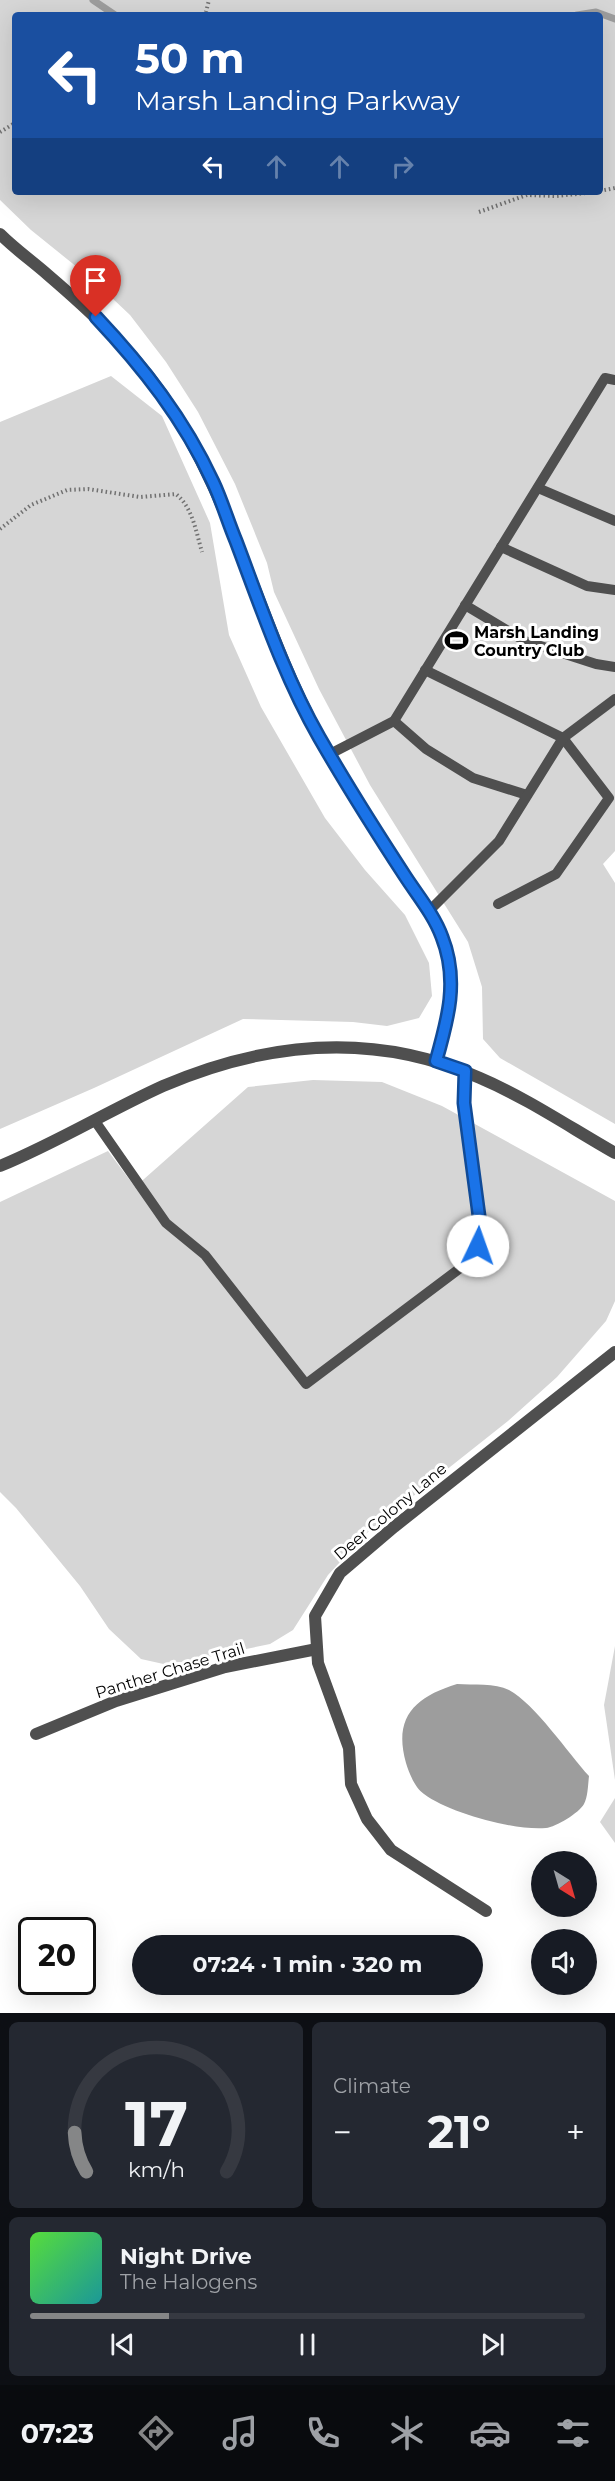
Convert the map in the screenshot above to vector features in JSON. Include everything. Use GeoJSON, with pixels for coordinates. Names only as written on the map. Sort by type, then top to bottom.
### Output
{"type":"FeatureCollection","features":[{"type":"Feature","properties":{"kind":"street"},"geometry":{"type":"LineString","coordinates":[[0,234],[96,317],[161,392],[190,436],[213,483],[293,685],[330,754],[429,911],[443,938],[451,969],[452,993],[448,1018],[436,1061]]}},
{"type":"Feature","properties":{"kind":"street"},"geometry":{"type":"LineString","coordinates":[[0,1166],[162,1087],[208,1069],[255,1055],[294,1048],[343,1046],[391,1050],[465,1071],[504,1090],[615,1153]]}},
{"type":"Feature","properties":{"kind":"street","name":"Deer Colony Lane"},"geometry":{"type":"LineString","coordinates":[[486,1911],[391,1851],[367,1819],[351,1784],[349,1748],[318,1663],[315,1616],[340,1573],[394,1527],[615,1352]]}},
{"type":"Feature","properties":{"kind":"street","name":"Panther Chase Trail"},"geometry":{"type":"LineString","coordinates":[[36,1734],[116,1701],[225,1667],[317,1649]]}},
{"type":"Feature","properties":{"kind":"lane"},"geometry":{"type":"LineString","coordinates":[[330,754],[394,721],[605,378],[615,380]]}},
{"type":"Feature","properties":{"kind":"lane"},"geometry":{"type":"LineString","coordinates":[[538,488],[615,521]]}},
{"type":"Feature","properties":{"kind":"lane"},"geometry":{"type":"LineString","coordinates":[[501,547],[587,586],[615,590]]}},
{"type":"Feature","properties":{"kind":"lane"},"geometry":{"type":"LineString","coordinates":[[465,605],[525,641],[596,664],[615,667]]}},
{"type":"Feature","properties":{"kind":"lane"},"geometry":{"type":"LineString","coordinates":[[425,670],[563,738],[609,798],[556,874],[498,904]]}},
{"type":"Feature","properties":{"kind":"lane"},"geometry":{"type":"LineString","coordinates":[[429,911],[499,841],[563,738],[615,699]]}},
{"type":"Feature","properties":{"kind":"lane"},"geometry":{"type":"LineString","coordinates":[[394,721],[426,749],[473,778],[527,795]]}},
{"type":"Feature","properties":{"kind":"lane"},"geometry":{"type":"LineString","coordinates":[[95,1120],[166,1223],[205,1256],[306,1384],[471,1260],[481,1231],[464,1103],[465,1071]]}},
{"type":"Feature","properties":{"kind":"path"},"geometry":{"type":"LineString","coordinates":[[479,212],[528,195],[566,195]]}},
{"type":"Feature","properties":{"kind":"path"},"geometry":{"type":"LineString","coordinates":[[0,529],[31,505],[67,490],[88,489],[140,496],[176,494],[186,502],[202,552]]}},
{"type":"Feature","properties":{"kind":"shaded area","name":"Marsh Landing Country Club"},"geometry":{"type":"Polygon","coordinates":[[[0,0],[615,0],[615,851],[603,864],[615,883],[615,1124],[500,1058],[483,1039],[482,987],[468,942],[370,785],[319,689],[274,592],[267,563],[235,484],[198,412],[166,362],[130,315],[93,280],[31,230],[0,200],[0,0]]]}},
{"type":"Feature","properties":{"kind":"shaded area"},"geometry":{"type":"Polygon","coordinates":[[[111,376],[162,416],[210,523],[229,635],[261,707],[325,818],[365,870],[405,915],[429,963],[432,996],[419,1018],[387,1026],[353,1022],[243,1019],[0,1129],[0,422],[111,376]]]}},
{"type":"Feature","properties":{"kind":"shaded area"},"geometry":{"type":"Polygon","coordinates":[[[313,1080],[382,1082],[442,1106],[615,1201],[615,1301],[606,1321],[557,1377],[508,1421],[368,1532],[328,1575],[293,1630],[270,1644],[168,1665],[141,1659],[109,1629],[80,1586],[16,1508],[0,1492],[0,1202],[108,1151],[135,1187],[248,1087],[313,1080]]]}},
{"type":"Feature","properties":{"kind":"shaded area"},"geometry":{"type":"Polygon","coordinates":[[[615,1646],[615,1780],[604,1705],[615,1646]]]}},
{"type":"Feature","properties":{"kind":"shaded area"},"geometry":{"type":"Polygon","coordinates":[[[457,1684],[491,1685],[503,1688],[530,1706],[589,1776],[586,1798],[581,1808],[567,1819],[550,1827],[517,1827],[449,1808],[418,1788],[406,1763],[403,1747],[405,1721],[411,1711],[429,1695],[457,1684]]]}},
{"type":"Feature","properties":{"kind":"shaded area"},"geometry":{"type":"Polygon","coordinates":[[[615,1798],[615,1843],[600,1822],[615,1798]]]}},
{"type":"Feature","properties":{"kind":"waterway"},"geometry":{"type":"LineString","coordinates":[[93,0],[111,12]]}},
{"type":"Feature","properties":{"kind":"waterway"},"geometry":{"type":"LineString","coordinates":[[603,15],[615,19]]}},
{"type":"Feature","properties":{"kind":"place","name":"Marsh Landing Country Club"},"geometry":{"type":"Point","coordinates":[456,641]}},
{"type":"Feature","properties":{"kind":"route"},"geometry":{"type":"LineString","coordinates":[[96,317],[130,353],[161,392],[190,436],[213,483],[293,685],[319,736],[405,877],[432,916],[443,938],[451,969],[452,993],[448,1018],[436,1061],[465,1071],[464,1103],[481,1231],[478,1246]]}}]}
